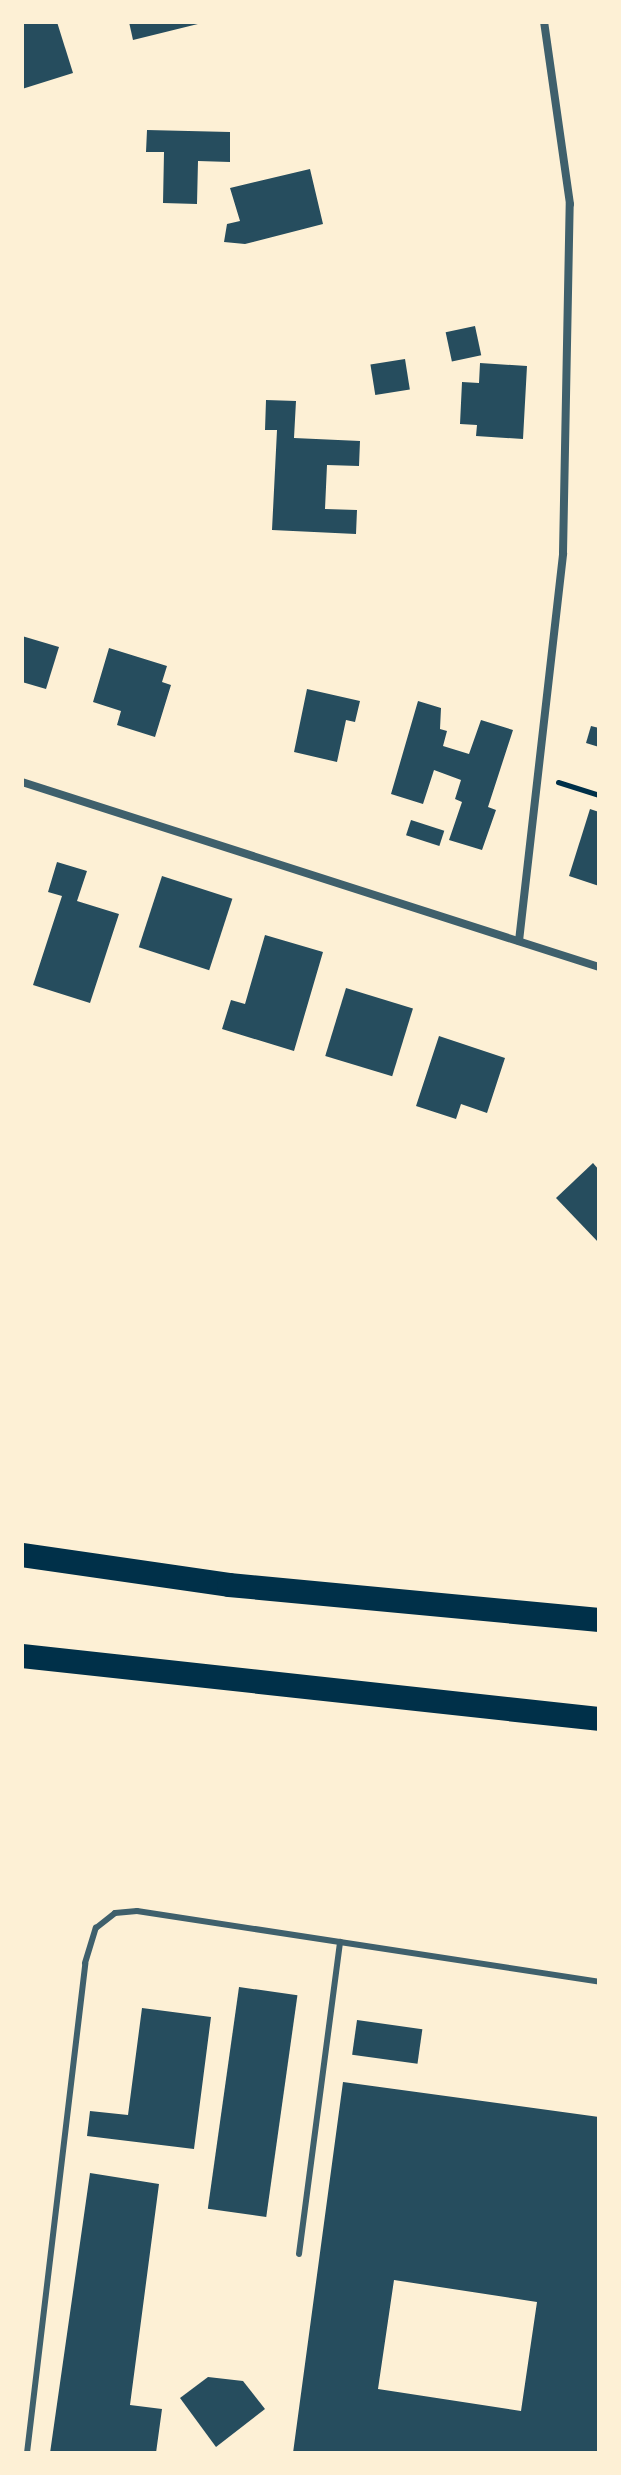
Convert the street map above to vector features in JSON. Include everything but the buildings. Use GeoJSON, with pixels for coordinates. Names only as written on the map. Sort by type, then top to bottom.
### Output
{"type":"FeatureCollection","features":[{"type":"Feature","properties":{"kind":"highway"},"geometry":{"type":"LineString","coordinates":[[22,1555],[229,1585],[599,1620]]}},
{"type":"Feature","properties":{"kind":"highway"},"geometry":{"type":"LineString","coordinates":[[22,1656],[599,1719]]}},
{"type":"Feature","properties":{"kind":"street"},"geometry":{"type":"LineString","coordinates":[[519,941],[563,553],[570,204],[544,22]]}},
{"type":"Feature","properties":{"kind":"street"},"geometry":{"type":"LineString","coordinates":[[22,782],[599,967]]}},
{"type":"Feature","properties":{"kind":"lane"},"geometry":{"type":"LineString","coordinates":[[27,2453],[85,1963],[96,1928],[115,1913],[137,1911],[599,1982]]}},
{"type":"Feature","properties":{"kind":"lane"},"geometry":{"type":"LineString","coordinates":[[299,2254],[340,1942]]}},
{"type":"Feature","properties":{"kind":"path"},"geometry":{"type":"LineString","coordinates":[[538,776],[599,795]]}}]}
